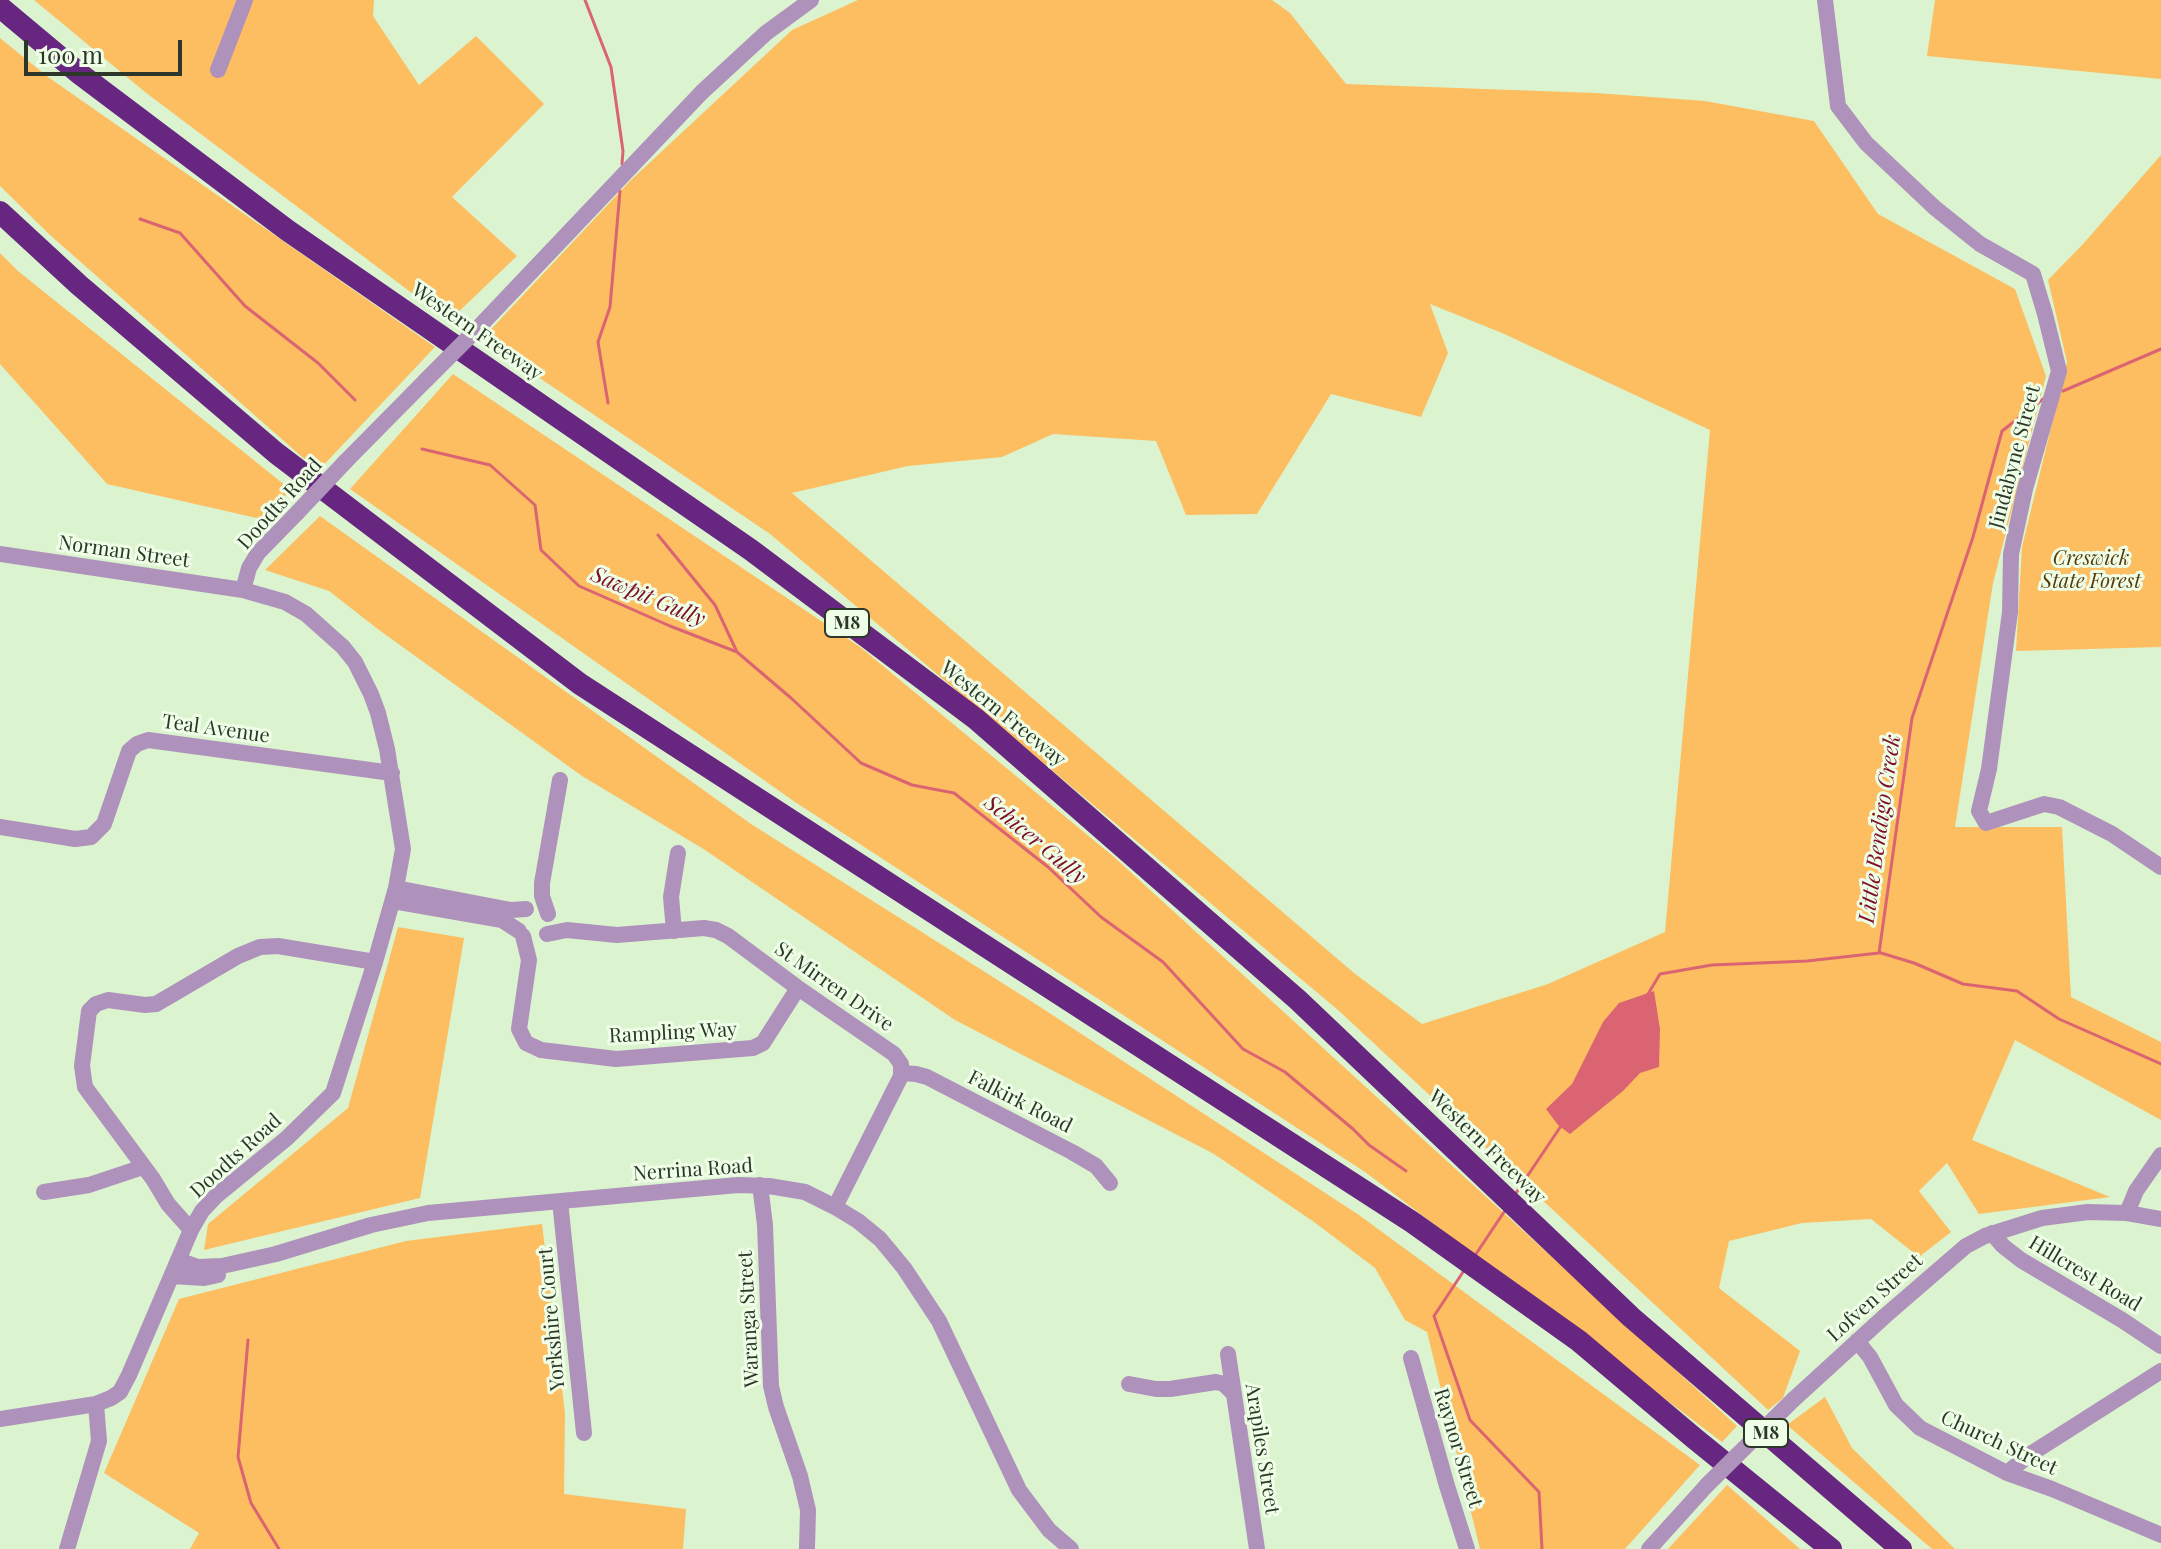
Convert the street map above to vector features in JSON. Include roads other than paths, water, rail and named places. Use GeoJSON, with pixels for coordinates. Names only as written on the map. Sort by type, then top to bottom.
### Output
{"type":"FeatureCollection","features":[{"type":"Feature","properties":{"kind":"highway","name":"Western Freeway"},"geometry":{"type":"LineString","coordinates":[[0,7],[80,74],[287,230],[751,550],[976,719],[1298,1000],[1631,1317],[1901,1549]]}},
{"type":"Feature","properties":{"kind":"highway","name":"M8"},"geometry":{"type":"LineString","coordinates":[[0,212],[79,285],[276,453],[580,684],[1412,1222],[1579,1341],[1831,1549]]}},
{"type":"Feature","properties":{"kind":"street"},"geometry":{"type":"LineString","coordinates":[[218,70],[245,0]]}},
{"type":"Feature","properties":{"kind":"street","name":"Doodts Road"},"geometry":{"type":"LineString","coordinates":[[102,1402],[120,1392],[126,1383],[202,1211],[287,1138],[333,1093],[375,962],[403,849],[392,773],[378,713],[365,679],[350,655],[324,628],[296,607],[243,590],[254,559],[702,92],[766,33],[811,0]]}},
{"type":"Feature","properties":{"kind":"street","name":"Jindabyne Street"},"geometry":{"type":"LineString","coordinates":[[1825,0],[1838,106],[1866,143],[1935,208],[1980,244],[2033,274],[2059,371],[2025,489],[2011,554],[2010,612],[1989,769],[1979,811],[1986,823],[2044,804],[2059,807],[2112,834],[2161,867]]}},
{"type":"Feature","properties":{"kind":"street","name":"Norman Street"},"geometry":{"type":"LineString","coordinates":[[0,554],[243,590]]}},
{"type":"Feature","properties":{"kind":"street","name":"Teal Avenue"},"geometry":{"type":"LineString","coordinates":[[0,827],[79,839],[94,835],[106,821],[132,737],[392,773]]}},
{"type":"Feature","properties":{"kind":"street"},"geometry":{"type":"LineString","coordinates":[[528,969],[551,925],[542,896],[542,883],[560,780]]}},
{"type":"Feature","properties":{"kind":"street"},"geometry":{"type":"LineString","coordinates":[[674,931],[671,897],[678,853]]}},
{"type":"Feature","properties":{"kind":"street"},"geometry":{"type":"LineString","coordinates":[[528,969],[529,958],[518,920],[542,883]]}},
{"type":"Feature","properties":{"kind":"street"},"geometry":{"type":"LineString","coordinates":[[394,894],[507,909],[539,907],[549,915]]}},
{"type":"Feature","properties":{"kind":"street"},"geometry":{"type":"LineString","coordinates":[[394,894],[497,919],[512,924],[521,934],[536,940],[546,935]]}},
{"type":"Feature","properties":{"kind":"street","name":"St Mirren Drive"},"geometry":{"type":"LineString","coordinates":[[549,915],[588,932]]}},
{"type":"Feature","properties":{"kind":"street","name":"St Mirren Drive"},"geometry":{"type":"LineString","coordinates":[[546,935],[564,930],[617,935],[704,928],[720,931],[894,1054],[901,1064],[902,1073]]}},
{"type":"Feature","properties":{"kind":"street"},"geometry":{"type":"LineString","coordinates":[[191,1230],[168,1204],[84,1084],[82,1066],[86,1017],[90,1009],[97,1003],[111,1000],[156,1004],[244,949],[278,946],[375,962]]}},
{"type":"Feature","properties":{"kind":"street","name":"Rampling Way"},"geometry":{"type":"LineString","coordinates":[[528,969],[518,1022],[523,1040],[541,1050],[616,1059],[753,1048],[763,1043],[798,988]]}},
{"type":"Feature","properties":{"kind":"street"},"geometry":{"type":"LineString","coordinates":[[89,987],[97,1003]]}},
{"type":"Feature","properties":{"kind":"street"},"geometry":{"type":"LineString","coordinates":[[835,1207],[902,1073]]}},
{"type":"Feature","properties":{"kind":"street","name":"Falkirk Road"},"geometry":{"type":"LineString","coordinates":[[902,1073],[927,1077],[1072,1152],[1094,1164],[1110,1183]]}},
{"type":"Feature","properties":{"kind":"street"},"geometry":{"type":"LineString","coordinates":[[2127,1213],[2136,1191],[2161,1155]]}},
{"type":"Feature","properties":{"kind":"street"},"geometry":{"type":"LineString","coordinates":[[44,1192],[89,1185],[143,1167]]}},
{"type":"Feature","properties":{"kind":"street","name":"Nerrina Road"},"geometry":{"type":"LineString","coordinates":[[175,1268],[216,1267],[276,1254],[399,1218],[442,1211],[738,1185],[765,1185],[805,1192],[858,1221],[896,1257],[939,1321],[1019,1490],[1040,1521],[1071,1549]]}},
{"type":"Feature","properties":{"kind":"street","name":"Waranga Street"},"geometry":{"type":"LineString","coordinates":[[765,1185],[771,1386],[808,1510],[807,1549]]}},
{"type":"Feature","properties":{"kind":"street","name":"Yorkshire Court"},"geometry":{"type":"LineString","coordinates":[[560,1201],[584,1433]]}},
{"type":"Feature","properties":{"kind":"street","name":"Lofven Street"},"geometry":{"type":"LineString","coordinates":[[1649,1549],[1707,1485],[1793,1400],[1957,1252],[1992,1233],[2029,1221],[2066,1214],[2100,1211],[2161,1219]]}},
{"type":"Feature","properties":{"kind":"street","name":"Hillcrest Road"},"geometry":{"type":"LineString","coordinates":[[1992,1233],[2021,1260],[2161,1346]]}},
{"type":"Feature","properties":{"kind":"street","name":"Church Street"},"geometry":{"type":"LineString","coordinates":[[1857,1341],[1870,1357],[1893,1400],[1926,1432],[2007,1473],[2161,1535]]}},
{"type":"Feature","properties":{"kind":"street","name":"Arapiles Street"},"geometry":{"type":"LineString","coordinates":[[1228,1354],[1257,1549]]}},
{"type":"Feature","properties":{"kind":"street","name":"Raynor Street"},"geometry":{"type":"LineString","coordinates":[[1411,1358],[1467,1549]]}},
{"type":"Feature","properties":{"kind":"street"},"geometry":{"type":"LineString","coordinates":[[2007,1473],[2029,1455],[2161,1371]]}},
{"type":"Feature","properties":{"kind":"street"},"geometry":{"type":"LineString","coordinates":[[1129,1384],[1170,1389],[1216,1382],[1224,1384],[1234,1394]]}},
{"type":"Feature","properties":{"kind":"street"},"geometry":{"type":"LineString","coordinates":[[0,1419],[102,1402],[107,1429],[96,1453],[67,1549]]}},
{"type":"Feature","properties":{"kind":"waterway","name":"Schicer Gully"},"geometry":{"type":"LineString","coordinates":[[585,0],[611,67],[623,151],[622,164]]}},
{"type":"Feature","properties":{"kind":"waterway","name":"Schicer Gully"},"geometry":{"type":"LineString","coordinates":[[608,403],[598,342],[610,307],[620,191]]}},
{"type":"Feature","properties":{"kind":"waterway","name":"Sawpit Gully"},"geometry":{"type":"LineString","coordinates":[[140,219],[180,233],[245,306],[318,363],[355,400]]}},
{"type":"Feature","properties":{"kind":"waterway","name":"Little Bendigo Creek"},"geometry":{"type":"LineString","coordinates":[[2063,391],[2161,349]]}},
{"type":"Feature","properties":{"kind":"waterway","name":"Little Bendigo Creek"},"geometry":{"type":"LineString","coordinates":[[1648,994],[1660,974],[1712,965],[1807,961],[1879,953],[1912,718],[1973,537],[2002,431],[2043,399]]}},
{"type":"Feature","properties":{"kind":"waterway","name":"Sawpit Gully"},"geometry":{"type":"LineString","coordinates":[[422,449],[490,465],[535,505],[541,550],[579,586],[737,652]]}},
{"type":"Feature","properties":{"kind":"waterway","name":"Schicer Gully"},"geometry":{"type":"LineString","coordinates":[[658,535],[715,605],[737,652],[861,763],[912,785],[954,793],[1048,867],[1101,917],[1163,962],[1243,1049],[1285,1072],[1369,1145],[1406,1171]]}},
{"type":"Feature","properties":{"kind":"waterway"},"geometry":{"type":"LineString","coordinates":[[1881,953],[1963,984],[2017,991],[2059,1019],[2161,1064]]}},
{"type":"Feature","properties":{"kind":"waterway","name":"Little Bendigo Creek"},"geometry":{"type":"LineString","coordinates":[[1516,1193],[1561,1126]]}},
{"type":"Feature","properties":{"kind":"waterway","name":"Little Bendigo Creek"},"geometry":{"type":"LineString","coordinates":[[1476,1254],[1504,1212]]}},
{"type":"Feature","properties":{"kind":"waterway","name":"Little Bendigo Creek"},"geometry":{"type":"LineString","coordinates":[[1463,1272],[1434,1316],[1470,1420],[1539,1492],[1542,1549]]}},
{"type":"Feature","properties":{"kind":"waterway"},"geometry":{"type":"LineString","coordinates":[[248,1340],[238,1457],[251,1503],[279,1549]]}},
{"type":"Feature","properties":{"kind":"park label","name":"Creswick State Forest"},"geometry":{"type":"Point","coordinates":[2091,570]}}]}
